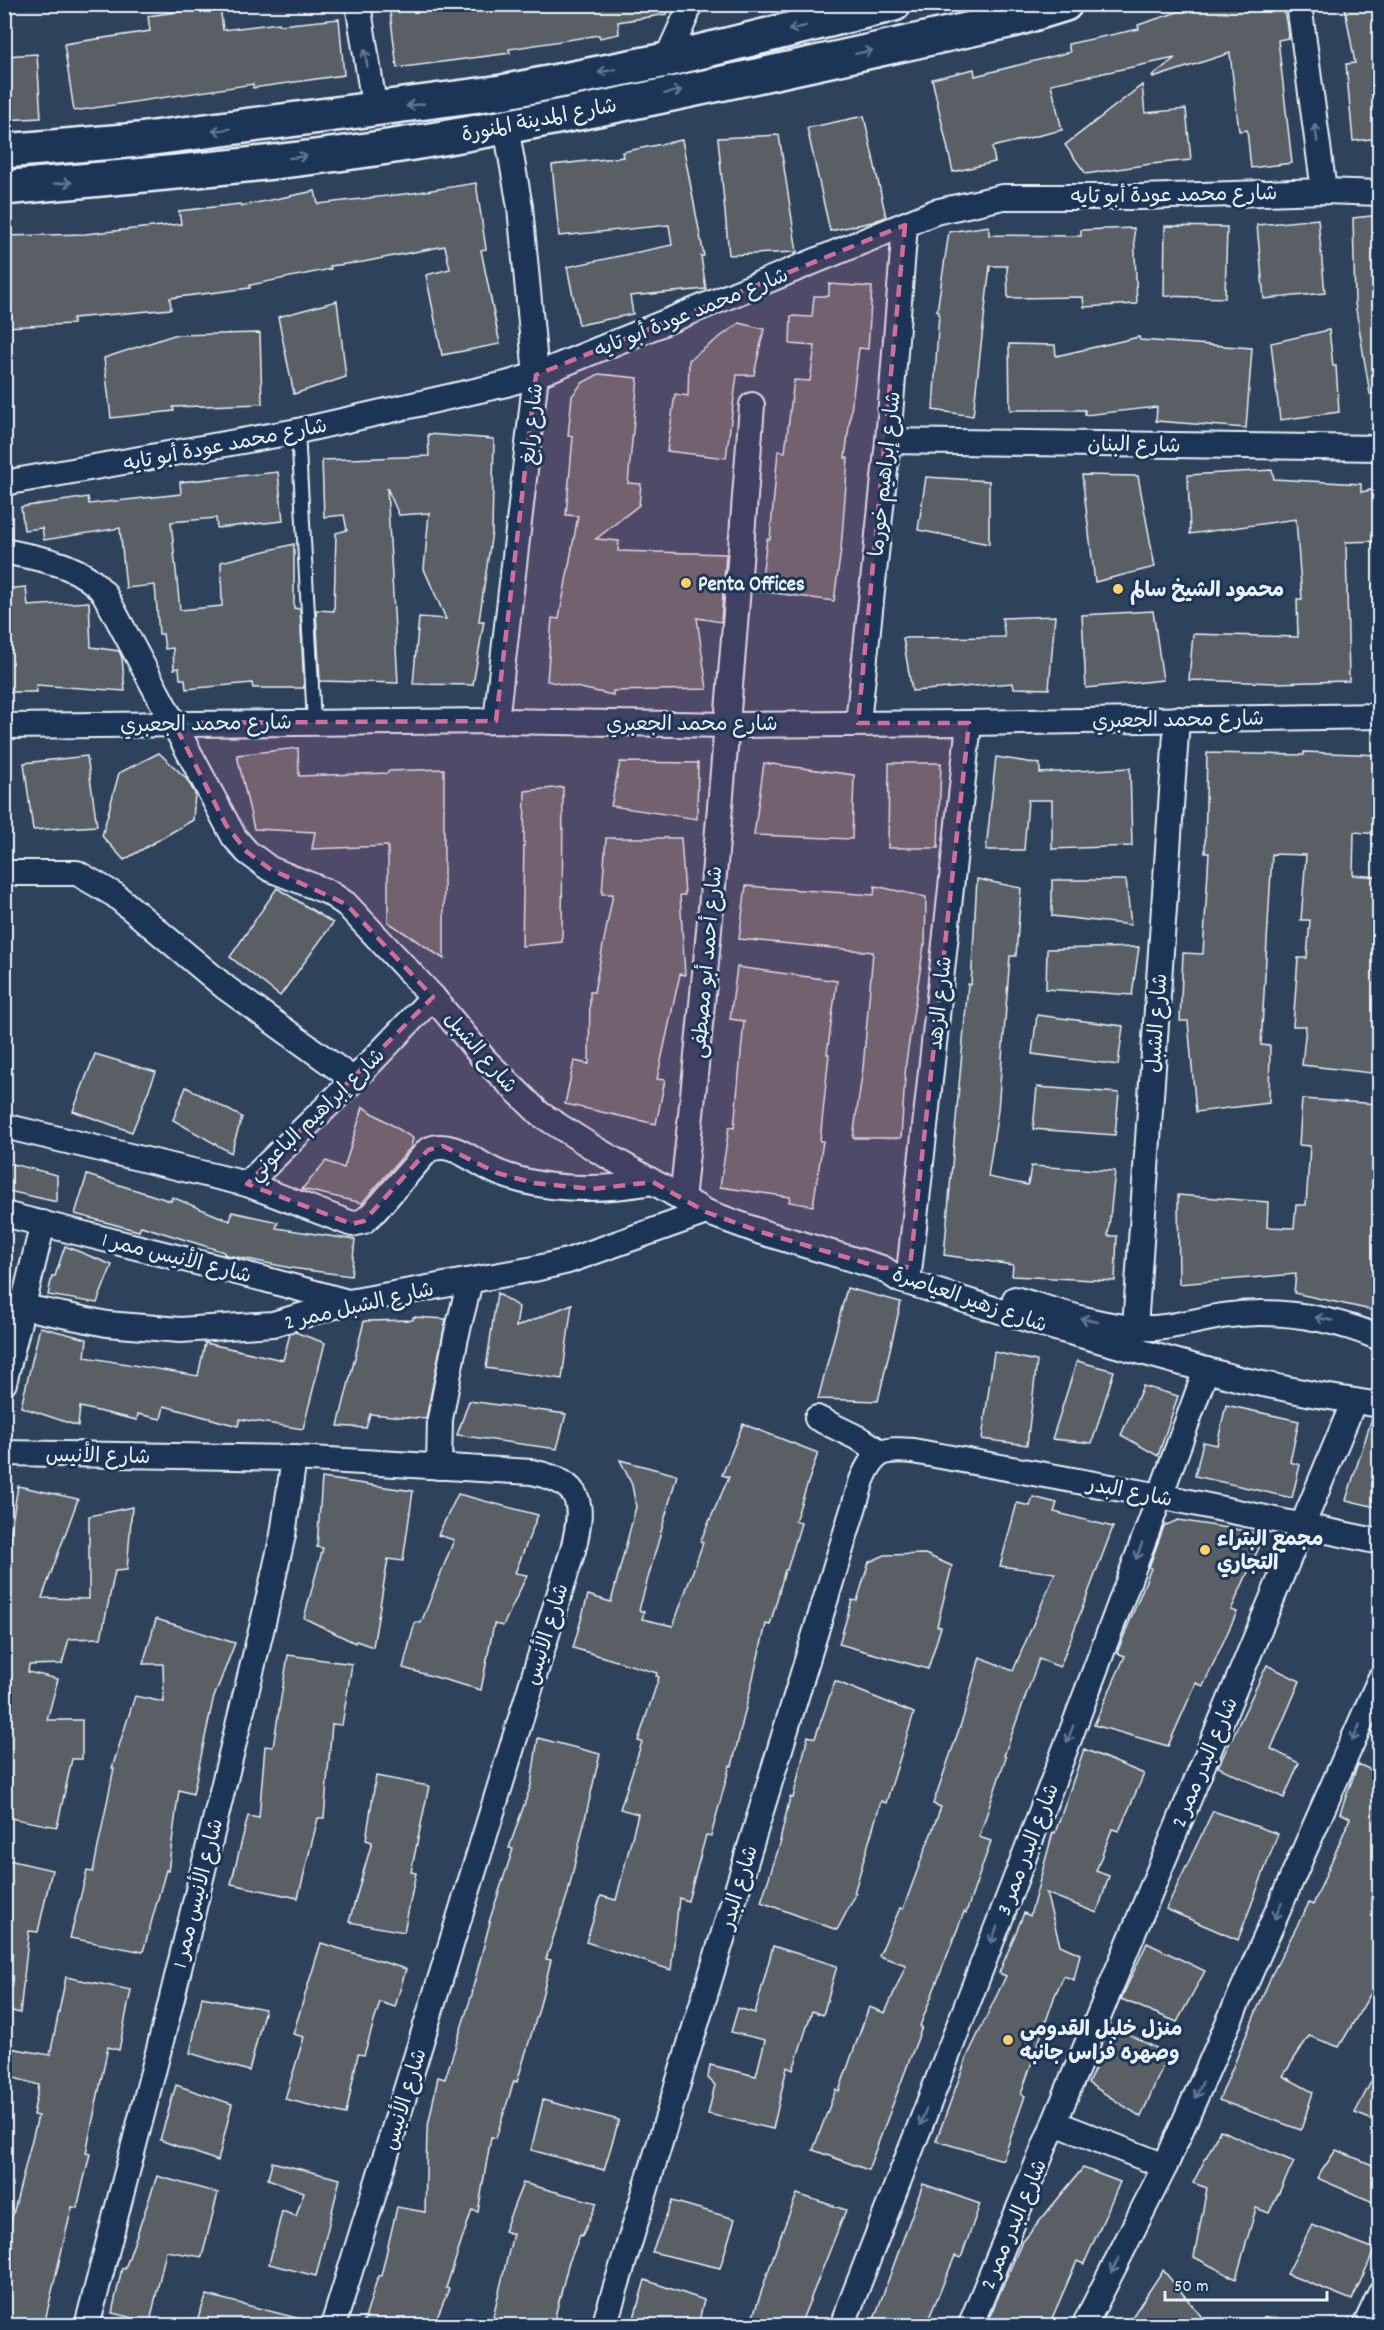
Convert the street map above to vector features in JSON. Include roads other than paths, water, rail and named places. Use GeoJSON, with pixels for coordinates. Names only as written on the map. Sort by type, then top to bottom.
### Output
{"type":"FeatureCollection","features":[{"type":"Feature","properties":{"kind":"main road","name":"شارع المدينة المنورة"},"geometry":{"type":"LineString","coordinates":[[4,188],[249,164],[409,143],[506,127],[1013,20],[1065,4]]}},
{"type":"Feature","properties":{"kind":"main road","name":"شارع المدينة المنورة"},"geometry":{"type":"LineString","coordinates":[[4,152],[138,140],[502,93],[666,60],[847,9],[890,5]]}},
{"type":"Feature","properties":{"kind":"street"},"geometry":{"type":"LineString","coordinates":[[358,4],[375,111]]}},
{"type":"Feature","properties":{"kind":"street"},"geometry":{"type":"LineString","coordinates":[[666,60],[689,4]]}},
{"type":"Feature","properties":{"kind":"street"},"geometry":{"type":"LineString","coordinates":[[1299,4],[1324,191]]}},
{"type":"Feature","properties":{"kind":"street","name":"شارع رابغ"},"geometry":{"type":"LineString","coordinates":[[496,721],[536,375],[520,207],[506,127]]}},
{"type":"Feature","properties":{"kind":"street","name":"شارع محمد عودة أبو تايه"},"geometry":{"type":"LineString","coordinates":[[4,483],[298,431],[506,384],[536,375],[935,212],[1003,197],[1324,191],[1380,193]]}},
{"type":"Feature","properties":{"kind":"street","name":"شارع إبراهيم خورما"},"geometry":{"type":"LineString","coordinates":[[858,723],[888,441],[905,225]]}},
{"type":"Feature","properties":{"kind":"street","name":"شارع أحمد أبو مصطفى"},"geometry":{"type":"LineString","coordinates":[[682,1199],[698,1056],[728,725],[752,405]]}},
{"type":"Feature","properties":{"kind":"street","name":"شارع البنان"},"geometry":{"type":"LineString","coordinates":[[888,441],[1380,447]]}},
{"type":"Feature","properties":{"kind":"street"},"geometry":{"type":"LineString","coordinates":[[4,551],[75,569],[94,581],[104,593],[174,723]]}},
{"type":"Feature","properties":{"kind":"street","name":"شارع محمد الجعبري"},"geometry":{"type":"LineString","coordinates":[[5,731],[174,723],[496,721],[728,725],[1380,716]]}},
{"type":"Feature","properties":{"kind":"street","name":"شارع الشبل"},"geometry":{"type":"LineString","coordinates":[[1135,1328],[1177,719]]}},
{"type":"Feature","properties":{"kind":"street","name":"شارع الشبل"},"geometry":{"type":"LineString","coordinates":[[174,723],[226,825],[247,852],[270,869],[328,892],[346,904],[433,997],[484,1059],[540,1114],[706,1212],[760,1232],[882,1268]]}},
{"type":"Feature","properties":{"kind":"street","name":"شارع الزهد"},"geometry":{"type":"LineString","coordinates":[[909,1275],[969,723]]}},
{"type":"Feature","properties":{"kind":"street"},"geometry":{"type":"LineString","coordinates":[[4,873],[77,873],[114,895],[226,988],[354,1080]]}},
{"type":"Feature","properties":{"kind":"street","name":"شارع إبراهيم الباعوني"},"geometry":{"type":"LineString","coordinates":[[4,1126],[247,1184],[354,1080],[433,997]]}},
{"type":"Feature","properties":{"kind":"street"},"geometry":{"type":"LineString","coordinates":[[247,1184],[351,1224],[364,1221],[375,1211],[428,1150],[435,1147],[450,1148],[497,1173],[564,1188],[593,1189],[652,1182]]}},
{"type":"Feature","properties":{"kind":"street","name":"شارع الشبل ممر 2"},"geometry":{"type":"LineString","coordinates":[[13,1304],[108,1324],[180,1330],[273,1324],[349,1302],[568,1261],[706,1212]]}},
{"type":"Feature","properties":{"kind":"street","name":"شارع الأنيس ممر 1"},"geometry":{"type":"LineString","coordinates":[[4,1214],[349,1302]]}},
{"type":"Feature","properties":{"kind":"street"},"geometry":{"type":"LineString","coordinates":[[4,1383],[13,1304],[43,1223]]}},
{"type":"Feature","properties":{"kind":"street","name":"شارع زهير العياصرة"},"geometry":{"type":"LineString","coordinates":[[882,1268],[1057,1319],[1206,1370],[1279,1388],[1380,1405]]}},
{"type":"Feature","properties":{"kind":"street"},"geometry":{"type":"LineString","coordinates":[[439,1467],[440,1419],[456,1336],[470,1281]]}},
{"type":"Feature","properties":{"kind":"street","name":"شارع زهير العياصرة"},"geometry":{"type":"LineString","coordinates":[[1057,1319],[1084,1319],[1135,1328],[1176,1326],[1223,1316],[1279,1313],[1335,1322],[1380,1338]]}},
{"type":"Feature","properties":{"kind":"street","name":"شارع البدر ممر 3"},"geometry":{"type":"LineString","coordinates":[[842,2325],[995,1932],[1206,1370]]}},
{"type":"Feature","properties":{"kind":"street","name":"شارع البدر ممر 2"},"geometry":{"type":"LineString","coordinates":[[970,2325],[1354,1401]]}},
{"type":"Feature","properties":{"kind":"street"},"geometry":{"type":"LineString","coordinates":[[817,1418],[862,1440],[880,1452]]}},
{"type":"Feature","properties":{"kind":"street","name":"شارع البدر"},"geometry":{"type":"LineString","coordinates":[[604,2325],[862,1480],[869,1464],[880,1452],[896,1449],[913,1451],[1160,1497],[1302,1528],[1380,1542]]}},
{"type":"Feature","properties":{"kind":"street","name":"شارع الأنيس"},"geometry":{"type":"LineString","coordinates":[[4,1453],[294,1458],[532,1472],[565,1483],[575,1495],[580,1508],[579,1526],[427,2026],[333,2325]]}},
{"type":"Feature","properties":{"kind":"street","name":"شارع الأنيس ممر 1"},"geometry":{"type":"LineString","coordinates":[[87,2325],[168,2014],[262,1627],[283,1535],[294,1458]]}},
{"type":"Feature","properties":{"kind":"street"},"geometry":{"type":"LineString","coordinates":[[1084,2325],[1165,2166],[1380,1679]]}},
{"type":"Feature","properties":{"kind":"street"},"geometry":{"type":"LineString","coordinates":[[1055,2123],[1165,2166]]}},
{"type":"Feature","properties":{"kind":"street"},"geometry":{"type":"LineString","coordinates":[[1365,2325],[1380,2294]]}},
{"type":"Feature","properties":{"kind":"lane"},"geometry":{"type":"LineString","coordinates":[[298,431],[314,722]]}},
{"type":"Feature","properties":{"kind":"place","name":"Penta Offices"},"geometry":{"type":"Point","coordinates":[686,583]}},
{"type":"Feature","properties":{"kind":"place","name":"محمود الشيخ سالم"},"geometry":{"type":"Point","coordinates":[1118,589]}},
{"type":"Feature","properties":{"kind":"place","name":"مجمع البتراء التجاري"},"geometry":{"type":"Point","coordinates":[1205,1550]}},
{"type":"Feature","properties":{"kind":"place","name":"منزل خليل القدومي وصهره فراس جانبه"},"geometry":{"type":"Point","coordinates":[1008,2040]}}]}
